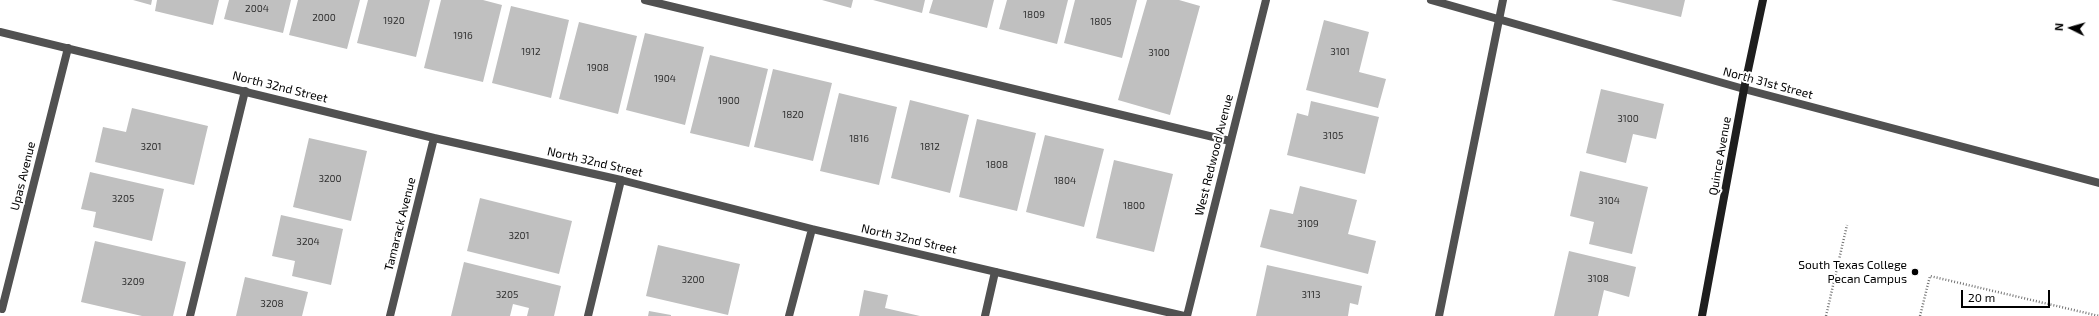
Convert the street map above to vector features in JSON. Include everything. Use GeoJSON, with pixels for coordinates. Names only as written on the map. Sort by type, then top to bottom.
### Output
{"type":"FeatureCollection","features":[{"type":"Feature","properties":{"kind":"street"},"geometry":{"type":"LineString","coordinates":[[646,0],[1230,141]]}},
{"type":"Feature","properties":{"kind":"street","name":"West Redwood Avenue"},"geometry":{"type":"LineString","coordinates":[[1187,316],[1266,0]]}},
{"type":"Feature","properties":{"kind":"street","name":"North 31st Street"},"geometry":{"type":"LineString","coordinates":[[1431,0],[1500,18],[1744,89],[2099,183]]}},
{"type":"Feature","properties":{"kind":"street"},"geometry":{"type":"LineString","coordinates":[[1439,316],[1503,0]]}},
{"type":"Feature","properties":{"kind":"street","name":"Quince Avenue"},"geometry":{"type":"LineString","coordinates":[[1702,316],[1744,89],[1763,0]]}},
{"type":"Feature","properties":{"kind":"street","name":"North 32nd Street"},"geometry":{"type":"LineString","coordinates":[[0,32],[434,138],[621,180],[812,229],[1184,316]]}},
{"type":"Feature","properties":{"kind":"street","name":"Upas Avenue"},"geometry":{"type":"LineString","coordinates":[[2,309],[68,48]]}},
{"type":"Feature","properties":{"kind":"street"},"geometry":{"type":"LineString","coordinates":[[190,316],[246,91]]}},
{"type":"Feature","properties":{"kind":"street","name":"Tamarack Avenue"},"geometry":{"type":"LineString","coordinates":[[390,316],[434,138]]}},
{"type":"Feature","properties":{"kind":"street"},"geometry":{"type":"LineString","coordinates":[[588,316],[621,180]]}},
{"type":"Feature","properties":{"kind":"street"},"geometry":{"type":"LineString","coordinates":[[789,316],[812,229]]}},
{"type":"Feature","properties":{"kind":"street"},"geometry":{"type":"LineString","coordinates":[[985,316],[996,272]]}},
{"type":"Feature","properties":{"kind":"path"},"geometry":{"type":"LineString","coordinates":[[1826,316],[1848,225]]}},
{"type":"Feature","properties":{"kind":"path"},"geometry":{"type":"LineString","coordinates":[[1920,316],[1930,276],[2099,316]]}},
{"type":"Feature","properties":{"kind":"building"},"geometry":{"type":"Polygon","coordinates":[[[133,0],[152,0],[151,5],[133,0]]]}},
{"type":"Feature","properties":{"kind":"building"},"geometry":{"type":"Polygon","coordinates":[[[157,0],[219,0],[213,25],[155,11],[157,0]]]}},
{"type":"Feature","properties":{"kind":"building"},"geometry":{"type":"Polygon","coordinates":[[[229,0],[291,0],[283,33],[224,19],[229,0]]]}},
{"type":"Feature","properties":{"kind":"building"},"geometry":{"type":"Polygon","coordinates":[[[298,0],[360,0],[347,49],[289,35],[298,0]]]}},
{"type":"Feature","properties":{"kind":"building"},"geometry":{"type":"Polygon","coordinates":[[[368,0],[430,0],[416,57],[357,43],[368,0]]]}},
{"type":"Feature","properties":{"kind":"building"},"geometry":{"type":"Polygon","coordinates":[[[441,0],[483,0],[502,5],[483,82],[424,68],[441,0]]]}},
{"type":"Feature","properties":{"kind":"building"},"geometry":{"type":"Polygon","coordinates":[[[822,0],[853,0],[851,8],[822,0]]]}},
{"type":"Feature","properties":{"kind":"building"},"geometry":{"type":"Polygon","coordinates":[[[873,0],[925,0],[922,13],[873,0]]]}},
{"type":"Feature","properties":{"kind":"building"},"geometry":{"type":"Polygon","coordinates":[[[933,0],[994,0],[987,28],[929,13],[933,0]]]}},
{"type":"Feature","properties":{"kind":"building"},"geometry":{"type":"Polygon","coordinates":[[[1007,0],[1068,0],[1057,44],[999,29],[1007,0]]]}},
{"type":"Feature","properties":{"kind":"building"},"geometry":{"type":"Polygon","coordinates":[[[1075,0],[1137,0],[1122,58],[1064,43],[1075,0]]]}},
{"type":"Feature","properties":{"kind":"building"},"geometry":{"type":"Polygon","coordinates":[[[1147,0],[1179,0],[1200,6],[1170,115],[1118,100],[1147,0]]]}},
{"type":"Feature","properties":{"kind":"building"},"geometry":{"type":"Polygon","coordinates":[[[1611,0],[1685,0],[1681,17],[1611,0]]]}},
{"type":"Feature","properties":{"kind":"building"},"geometry":{"type":"Polygon","coordinates":[[[511,6],[569,20],[551,98],[492,83],[511,6]]]}},
{"type":"Feature","properties":{"kind":"building"},"geometry":{"type":"Polygon","coordinates":[[[1324,20],[1369,32],[1359,72],[1386,79],[1378,108],[1306,90],[1324,20]]]}},
{"type":"Feature","properties":{"kind":"building"},"geometry":{"type":"Polygon","coordinates":[[[579,22],[637,36],[618,114],[559,99],[579,22]]]}},
{"type":"Feature","properties":{"kind":"building"},"geometry":{"type":"Polygon","coordinates":[[[645,33],[704,47],[685,125],[626,110],[645,33]]]}},
{"type":"Feature","properties":{"kind":"building"},"geometry":{"type":"Polygon","coordinates":[[[710,55],[768,69],[749,147],[690,133],[710,55]]]}},
{"type":"Feature","properties":{"kind":"building"},"geometry":{"type":"Polygon","coordinates":[[[773,69],[832,83],[813,161],[754,147],[773,69]]]}},
{"type":"Feature","properties":{"kind":"building"},"geometry":{"type":"Polygon","coordinates":[[[1601,89],[1664,104],[1656,139],[1633,134],[1626,163],[1586,153],[1601,89]]]}},
{"type":"Feature","properties":{"kind":"building"},"geometry":{"type":"Polygon","coordinates":[[[839,93],[897,107],[879,185],[820,171],[839,93]]]}},
{"type":"Feature","properties":{"kind":"building"},"geometry":{"type":"Polygon","coordinates":[[[910,100],[969,115],[950,193],[891,178],[910,100]]]}},
{"type":"Feature","properties":{"kind":"building"},"geometry":{"type":"Polygon","coordinates":[[[1311,101],[1379,117],[1365,174],[1287,155],[1297,113],[1308,116],[1311,101]]]}},
{"type":"Feature","properties":{"kind":"building"},"geometry":{"type":"Polygon","coordinates":[[[132,108],[208,126],[194,185],[95,162],[103,127],[126,132],[132,108]]]}},
{"type":"Feature","properties":{"kind":"building"},"geometry":{"type":"Polygon","coordinates":[[[977,119],[1036,133],[1017,211],[959,197],[977,119]]]}},
{"type":"Feature","properties":{"kind":"building"},"geometry":{"type":"Polygon","coordinates":[[[1045,135],[1104,149],[1084,227],[1026,212],[1045,135]]]}},
{"type":"Feature","properties":{"kind":"building"},"geometry":{"type":"Polygon","coordinates":[[[309,138],[367,151],[351,221],[293,207],[309,138]]]}},
{"type":"Feature","properties":{"kind":"building"},"geometry":{"type":"Polygon","coordinates":[[[1114,160],[1173,174],[1154,252],[1096,238],[1114,160]]]}},
{"type":"Feature","properties":{"kind":"building"},"geometry":{"type":"Polygon","coordinates":[[[1580,171],[1648,187],[1632,254],[1589,244],[1594,222],[1570,216],[1580,171]]]}},
{"type":"Feature","properties":{"kind":"building"},"geometry":{"type":"Polygon","coordinates":[[[90,172],[164,189],[152,241],[93,227],[96,212],[81,209],[90,172]]]}},
{"type":"Feature","properties":{"kind":"building"},"geometry":{"type":"Polygon","coordinates":[[[1300,186],[1357,200],[1348,234],[1376,241],[1368,274],[1260,247],[1270,209],[1293,214],[1300,186]]]}},
{"type":"Feature","properties":{"kind":"building"},"geometry":{"type":"Polygon","coordinates":[[[480,198],[572,221],[559,274],[467,251],[480,198]]]}},
{"type":"Feature","properties":{"kind":"building"},"geometry":{"type":"Polygon","coordinates":[[[281,215],[343,229],[331,285],[292,276],[295,261],[272,256],[281,215]]]}},
{"type":"Feature","properties":{"kind":"building"},"geometry":{"type":"Polygon","coordinates":[[[95,241],[186,262],[173,316],[142,316],[81,302],[95,241]]]}},
{"type":"Feature","properties":{"kind":"building"},"geometry":{"type":"Polygon","coordinates":[[[658,245],[740,264],[728,315],[646,296],[658,245]]]}},
{"type":"Feature","properties":{"kind":"building"},"geometry":{"type":"Polygon","coordinates":[[[1569,251],[1636,267],[1629,297],[1604,290],[1598,316],[1554,316],[1569,251]]]}},
{"type":"Feature","properties":{"kind":"building"},"geometry":{"type":"Polygon","coordinates":[[[464,262],[561,286],[554,316],[527,316],[529,308],[513,304],[510,316],[451,316],[464,262]]]}},
{"type":"Feature","properties":{"kind":"building"},"geometry":{"type":"Polygon","coordinates":[[[1267,265],[1362,286],[1358,305],[1350,303],[1348,316],[1256,316],[1267,265]]]}},
{"type":"Feature","properties":{"kind":"building"},"geometry":{"type":"Polygon","coordinates":[[[245,277],[308,292],[302,316],[236,316],[245,277]]]}},
{"type":"Feature","properties":{"kind":"building"},"geometry":{"type":"Polygon","coordinates":[[[864,290],[888,295],[885,308],[920,316],[859,316],[864,290]]]}},
{"type":"Feature","properties":{"kind":"building"},"geometry":{"type":"Polygon","coordinates":[[[649,311],[671,315],[671,316],[648,316],[649,311]]]}},
{"type":"Feature","properties":{"kind":"place","name":"South Texas College Pecan Campus"},"geometry":{"type":"Point","coordinates":[1915,272]}}]}
